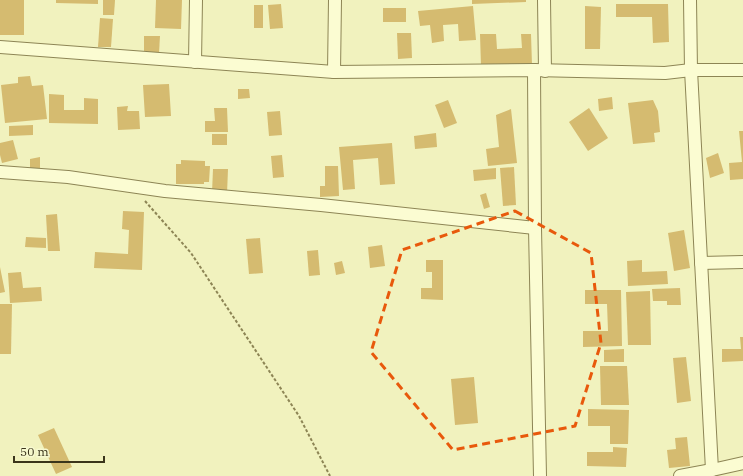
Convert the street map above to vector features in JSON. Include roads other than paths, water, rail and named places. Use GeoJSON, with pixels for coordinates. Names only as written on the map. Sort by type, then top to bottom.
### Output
{"type":"FeatureCollection","features":[{"type":"Feature","properties":{"kind":"street"},"geometry":{"type":"LineString","coordinates":[[195,62],[196,0]]}},
{"type":"Feature","properties":{"kind":"street"},"geometry":{"type":"LineString","coordinates":[[334,72],[335,0]]}},
{"type":"Feature","properties":{"kind":"street"},"geometry":{"type":"LineString","coordinates":[[540,476],[535,228],[540,70],[544,0]]}},
{"type":"Feature","properties":{"kind":"street"},"geometry":{"type":"LineString","coordinates":[[690,0],[691,70],[712,470]]}},
{"type":"Feature","properties":{"kind":"street"},"geometry":{"type":"LineString","coordinates":[[0,47],[334,72],[540,70],[665,72],[691,70],[743,70]]}},
{"type":"Feature","properties":{"kind":"street"},"geometry":{"type":"LineString","coordinates":[[0,172],[68,177],[165,191],[321,205],[535,228]]}},
{"type":"Feature","properties":{"kind":"street"},"geometry":{"type":"LineString","coordinates":[[701,263],[743,262]]}},
{"type":"Feature","properties":{"kind":"street"},"geometry":{"type":"LineString","coordinates":[[680,476],[712,470],[736,468]]}}]}
